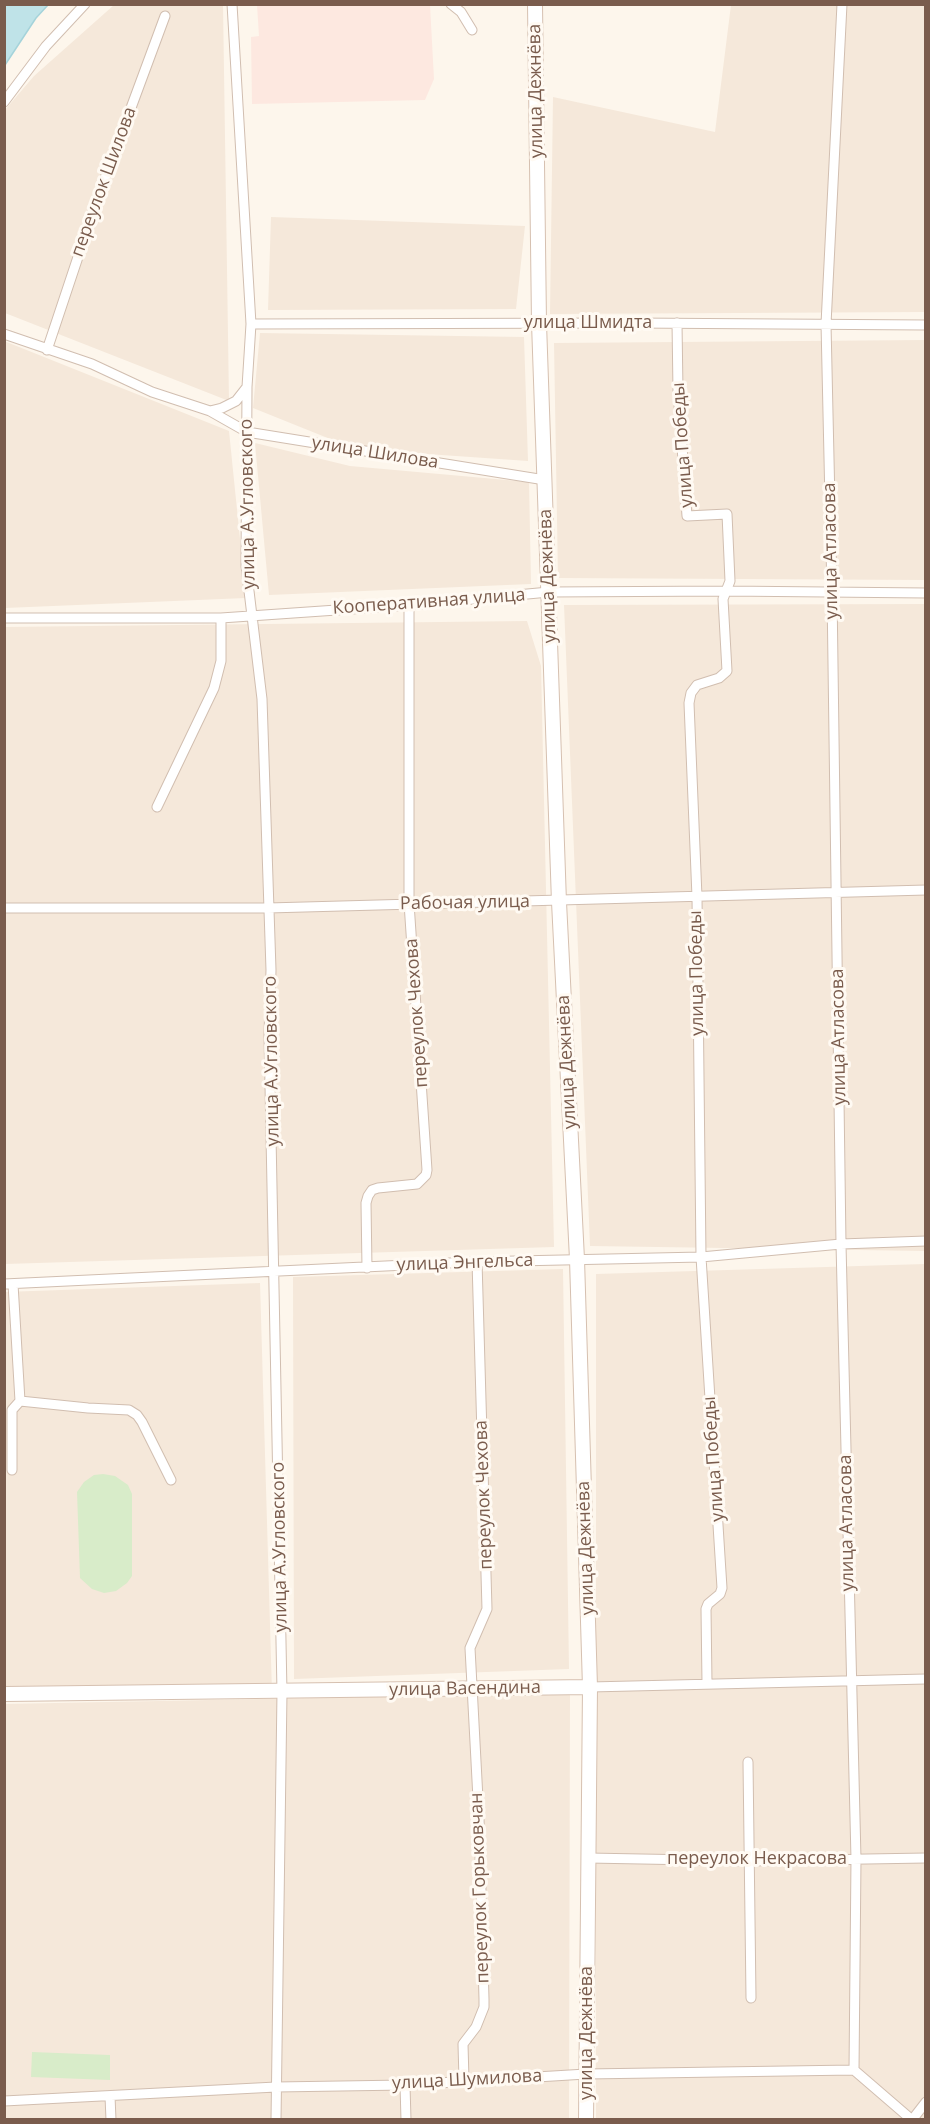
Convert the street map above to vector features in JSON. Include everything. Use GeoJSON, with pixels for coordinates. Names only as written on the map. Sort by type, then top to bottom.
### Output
{"type":"FeatureCollection","features":[{"type":"Feature","properties":{"kind":"main road","name":"улица Дежнёва"},"geometry":{"type":"LineString","coordinates":[[535,4],[539,323],[559,902],[578,1259],[590,1687],[586,2120]]}},
{"type":"Feature","properties":{"kind":"main road","name":"улица Васендина"},"geometry":{"type":"LineString","coordinates":[[4,1694],[590,1687]]}},
{"type":"Feature","properties":{"kind":"street"},"geometry":{"type":"LineString","coordinates":[[4,102],[46,46],[85,4]]}},
{"type":"Feature","properties":{"kind":"street","name":"улица А.Угловского"},"geometry":{"type":"LineString","coordinates":[[232,4],[251,324],[247,387],[246,566],[262,699],[268,908],[282,1692],[276,2120]]}},
{"type":"Feature","properties":{"kind":"street"},"geometry":{"type":"LineString","coordinates":[[451,4],[461,12],[471,30]]}},
{"type":"Feature","properties":{"kind":"street","name":"улица Атласова"},"geometry":{"type":"LineString","coordinates":[[842,4],[826,324],[841,1244],[856,1859],[854,2070]]}},
{"type":"Feature","properties":{"kind":"street","name":"переулок Шилова"},"geometry":{"type":"LineString","coordinates":[[47,350],[98,197],[165,16]]}},
{"type":"Feature","properties":{"kind":"street","name":"улица Победы"},"geometry":{"type":"LineString","coordinates":[[677,323],[678,391],[687,516],[727,514],[730,581],[723,599],[727,670],[719,678],[697,685],[688,703],[697,897],[701,1257],[722,1588],[720,1594],[708,1604],[706,1609],[707,1683]]}},
{"type":"Feature","properties":{"kind":"street","name":"улица Шмидта"},"geometry":{"type":"LineString","coordinates":[[251,324],[926,325]]}},
{"type":"Feature","properties":{"kind":"street","name":"улица Шилова"},"geometry":{"type":"LineString","coordinates":[[4,334],[92,364],[152,392],[210,411],[247,432],[545,480]]}},
{"type":"Feature","properties":{"kind":"street"},"geometry":{"type":"LineString","coordinates":[[210,411],[236,401],[247,387]]}},
{"type":"Feature","properties":{"kind":"street","name":"Кооперативная улица"},"geometry":{"type":"LineString","coordinates":[[4,618],[221,618],[250,614],[409,605],[549,592],[926,593]]}},
{"type":"Feature","properties":{"kind":"street","name":"переулок Чехова"},"geometry":{"type":"LineString","coordinates":[[367,1268],[366,1203],[368,1196],[372,1190],[378,1188],[417,1184],[426,1176],[427,1170],[409,903],[409,605]]}},
{"type":"Feature","properties":{"kind":"street"},"geometry":{"type":"LineString","coordinates":[[157,807],[214,688],[221,661],[221,618]]}},
{"type":"Feature","properties":{"kind":"street","name":"Рабочая улица"},"geometry":{"type":"LineString","coordinates":[[4,908],[268,908],[409,903],[559,902],[926,890]]}},
{"type":"Feature","properties":{"kind":"street","name":"улица Энгельса"},"geometry":{"type":"LineString","coordinates":[[9,1284],[477,1262],[701,1257],[841,1244],[926,1241]]}},
{"type":"Feature","properties":{"kind":"street","name":"переулок Чехова"},"geometry":{"type":"LineString","coordinates":[[471,1689],[470,1648],[487,1609],[477,1262]]}},
{"type":"Feature","properties":{"kind":"street"},"geometry":{"type":"LineString","coordinates":[[9,1284],[20,1401],[12,1410],[12,1470]]}},
{"type":"Feature","properties":{"kind":"street"},"geometry":{"type":"LineString","coordinates":[[20,1401],[129,1410],[142,1422],[171,1480]]}},
{"type":"Feature","properties":{"kind":"street","name":"улица Васендина"},"geometry":{"type":"LineString","coordinates":[[590,1687],[926,1679]]}},
{"type":"Feature","properties":{"kind":"street","name":"переулок Горьковчан"},"geometry":{"type":"LineString","coordinates":[[465,2080],[463,2044],[476,2027],[484,2007],[479,1818],[471,1689]]}},
{"type":"Feature","properties":{"kind":"street"},"geometry":{"type":"LineString","coordinates":[[748,1762],[751,1998]]}},
{"type":"Feature","properties":{"kind":"street","name":"переулок Некрасова"},"geometry":{"type":"LineString","coordinates":[[588,1858],[749,1861],[926,1858]]}},
{"type":"Feature","properties":{"kind":"street"},"geometry":{"type":"LineString","coordinates":[[854,2070],[912,2120],[926,2102]]}},
{"type":"Feature","properties":{"kind":"street","name":"улица Шумилова"},"geometry":{"type":"LineString","coordinates":[[4,2101],[276,2087],[405,2085],[586,2074],[854,2070]]}},
{"type":"Feature","properties":{"kind":"street"},"geometry":{"type":"LineString","coordinates":[[405,2085],[406,2120]]}},
{"type":"Feature","properties":{"kind":"street"},"geometry":{"type":"LineString","coordinates":[[110,2096],[111,2120]]}},
{"type":"Feature","properties":{"kind":"shaded area"},"geometry":{"type":"Polygon","coordinates":[[[114,5],[223,5],[229,401],[5,313],[4,111],[34,76],[114,5]]]}},
{"type":"Feature","properties":{"kind":"shaded area"},"geometry":{"type":"Polygon","coordinates":[[[257,5],[430,5],[434,79],[425,100],[252,104],[251,37],[259,36],[257,5]]]}},
{"type":"Feature","properties":{"kind":"shaded area"},"geometry":{"type":"Polygon","coordinates":[[[731,5],[925,5],[925,312],[550,314],[553,97],[715,132],[731,5]]]}},
{"type":"Feature","properties":{"kind":"shaded area"},"geometry":{"type":"Polygon","coordinates":[[[271,217],[525,226],[516,309],[268,310],[271,217]]]}},
{"type":"Feature","properties":{"kind":"shaded area"},"geometry":{"type":"Polygon","coordinates":[[[260,333],[524,337],[528,461],[355,449],[253,408],[260,333]]]}},
{"type":"Feature","properties":{"kind":"shaded area"},"geometry":{"type":"Polygon","coordinates":[[[925,340],[925,580],[558,578],[554,343],[925,340]]]}},
{"type":"Feature","properties":{"kind":"shaded area"},"geometry":{"type":"Polygon","coordinates":[[[4,341],[229,431],[246,598],[5,608],[4,341]]]}},
{"type":"Feature","properties":{"kind":"shaded area"},"geometry":{"type":"Polygon","coordinates":[[[255,443],[350,466],[529,482],[531,584],[269,595],[255,443]]]}},
{"type":"Feature","properties":{"kind":"shaded area"},"geometry":{"type":"Polygon","coordinates":[[[925,604],[925,1251],[590,1246],[564,605],[925,604]]]}},
{"type":"Feature","properties":{"kind":"shaded area"},"geometry":{"type":"Polygon","coordinates":[[[527,621],[541,666],[554,1247],[5,1264],[4,627],[527,621]]]}},
{"type":"Feature","properties":{"kind":"shaded area"},"geometry":{"type":"Polygon","coordinates":[[[925,1264],[925,2119],[596,2120],[596,1274],[925,1264]]]}},
{"type":"Feature","properties":{"kind":"shaded area"},"geometry":{"type":"Polygon","coordinates":[[[563,1269],[569,1669],[294,1679],[293,1277],[563,1269]]]}},
{"type":"Feature","properties":{"kind":"shaded area"},"geometry":{"type":"Polygon","coordinates":[[[260,1283],[272,1693],[5,1688],[4,1292],[260,1283]]]}},
{"type":"Feature","properties":{"kind":"shaded area"},"geometry":{"type":"Polygon","coordinates":[[[570,1693],[569,2119],[5,2119],[4,1704],[570,1693]]]}},
{"type":"Feature","properties":{"kind":"green space"},"geometry":{"type":"Polygon","coordinates":[[[94,1475],[115,1476],[128,1485],[132,1494],[132,1576],[116,1591],[104,1593],[92,1589],[80,1578],[77,1492],[84,1482],[94,1475]]]}},
{"type":"Feature","properties":{"kind":"green space"},"geometry":{"type":"Polygon","coordinates":[[[32,2052],[110,2055],[110,2080],[31,2077],[32,2052]]]}},
{"type":"Feature","properties":{"kind":"water"},"geometry":{"type":"Polygon","coordinates":[[[5,4],[48,5],[36,18],[5,65],[5,4]]]}}]}
